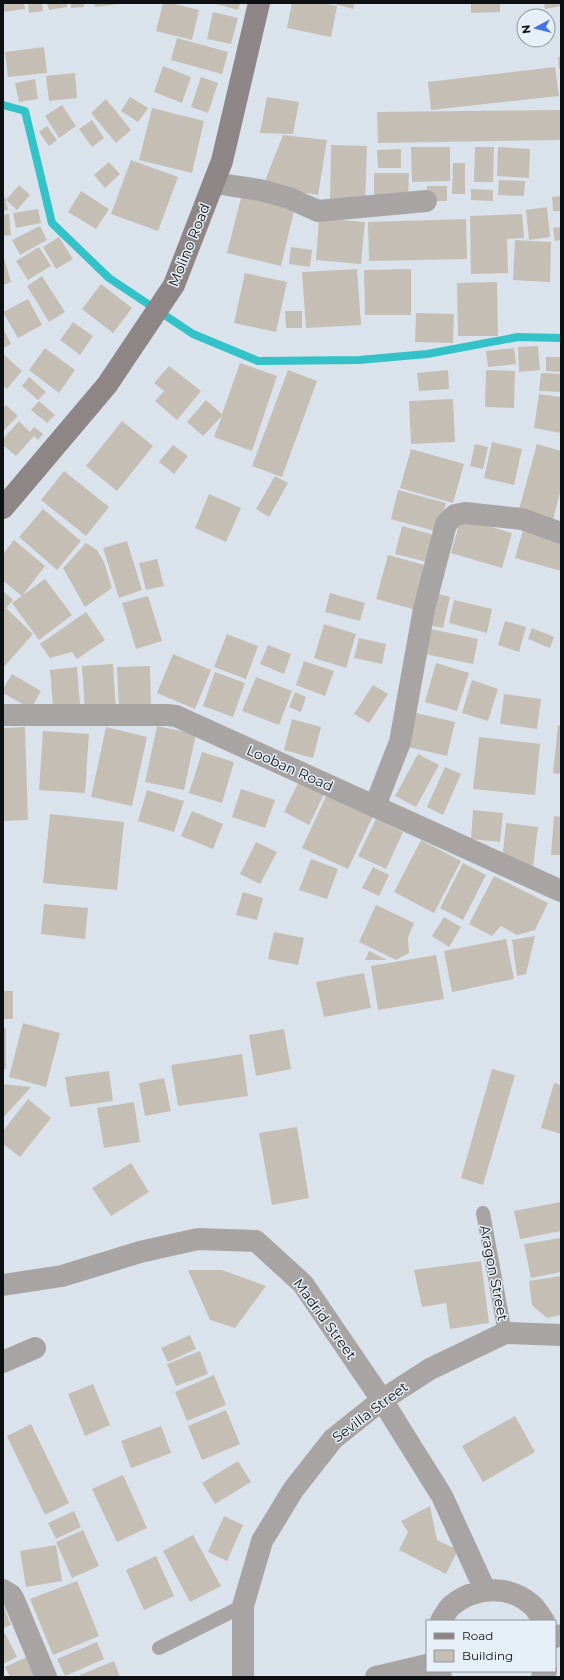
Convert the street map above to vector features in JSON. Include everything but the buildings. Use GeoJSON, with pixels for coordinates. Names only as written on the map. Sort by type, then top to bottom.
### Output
{"type":"FeatureCollection","features":[{"type":"Feature","properties":{"kind":"main road","name":"Molino Road"},"geometry":{"type":"LineString","coordinates":[[3,508],[107,385],[149,325],[174,285],[222,161],[259,3]]}},
{"type":"Feature","properties":{"kind":"street"},"geometry":{"type":"LineString","coordinates":[[214,183],[260,190],[289,198],[318,211],[426,201]]}},
{"type":"Feature","properties":{"kind":"street"},"geometry":{"type":"LineString","coordinates":[[374,806],[400,742],[424,609],[446,524],[455,516],[465,513],[522,519],[561,533]]}},
{"type":"Feature","properties":{"kind":"street","name":"Looban Road"},"geometry":{"type":"LineString","coordinates":[[3,715],[176,716],[561,891]]}},
{"type":"Feature","properties":{"kind":"street","name":"Madrid Street"},"geometry":{"type":"LineString","coordinates":[[3,1285],[62,1276],[140,1252],[198,1239],[256,1241],[303,1284],[382,1400],[442,1496],[485,1590]]}},
{"type":"Feature","properties":{"kind":"street","name":"Sevilla Street"},"geometry":{"type":"LineString","coordinates":[[243,1677],[243,1606],[262,1541],[293,1490],[333,1439],[382,1400],[430,1369],[505,1333],[561,1335]]}},
{"type":"Feature","properties":{"kind":"street"},"geometry":{"type":"LineString","coordinates":[[3,1362],[35,1348]]}},
{"type":"Feature","properties":{"kind":"street"},"geometry":{"type":"LineString","coordinates":[[3,1590],[11,1595],[14,1600],[46,1677]]}},
{"type":"Feature","properties":{"kind":"street"},"geometry":{"type":"LineString","coordinates":[[442,1620],[450,1607],[466,1596],[485,1590],[502,1591],[519,1596],[533,1606],[543,1620]]}},
{"type":"Feature","properties":{"kind":"street"},"geometry":{"type":"LineString","coordinates":[[376,1677],[426,1664]]}},
{"type":"Feature","properties":{"kind":"lane","name":"Aragon Street"},"geometry":{"type":"LineString","coordinates":[[483,1213],[505,1333]]}},
{"type":"Feature","properties":{"kind":"lane"},"geometry":{"type":"LineString","coordinates":[[159,1648],[243,1606]]}},
{"type":"Feature","properties":{"kind":"waterway"},"geometry":{"type":"LineString","coordinates":[[3,105],[25,111],[52,223],[109,278],[193,334],[258,361],[359,360],[427,354],[518,337],[561,338]]}}]}
